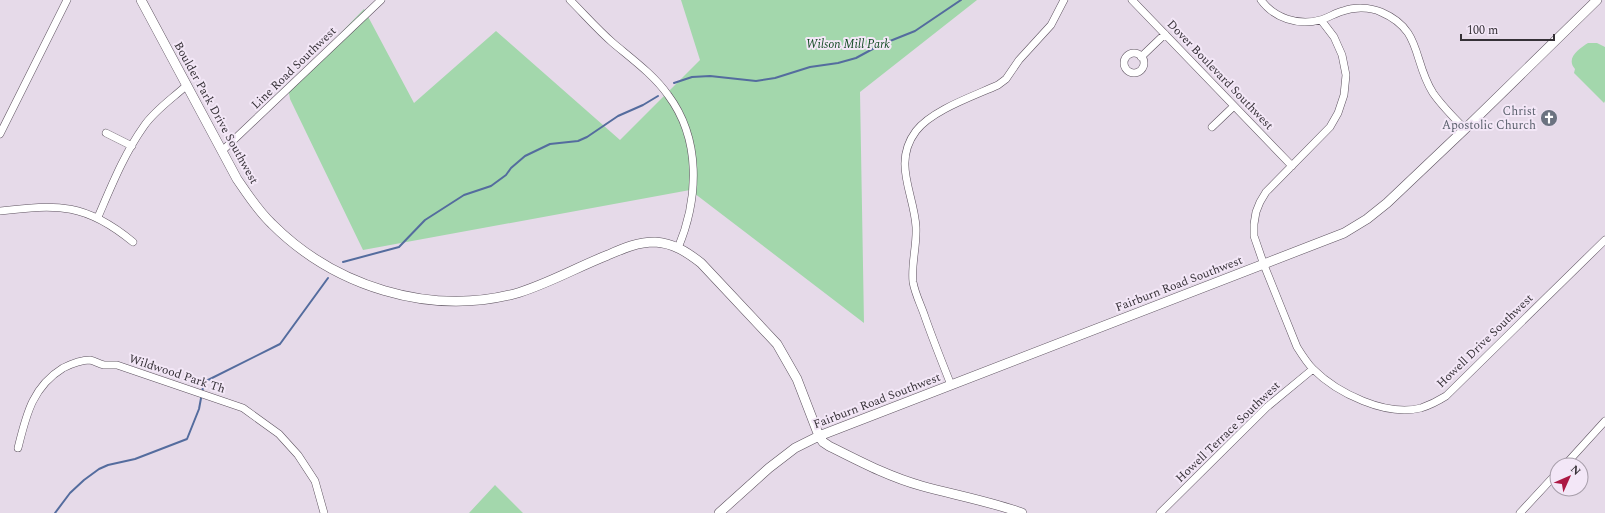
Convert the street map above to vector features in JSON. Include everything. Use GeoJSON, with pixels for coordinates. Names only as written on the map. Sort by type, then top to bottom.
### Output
{"type":"FeatureCollection","features":[{"type":"Feature","properties":{"kind":"street"},"geometry":{"type":"LineString","coordinates":[[0,134],[67,0]]}},
{"type":"Feature","properties":{"kind":"street","name":"Boulder Park Drive Southwest"},"geometry":{"type":"LineString","coordinates":[[141,0],[237,179],[254,203],[272,224],[292,242],[317,260],[348,277],[373,288],[398,295],[453,301],[495,298],[535,287],[632,245],[655,242],[678,248],[701,262],[777,344],[797,379],[819,436],[823,442],[897,478],[921,486],[1003,506],[1022,513]]}},
{"type":"Feature","properties":{"kind":"street","name":"Line Road Southwest"},"geometry":{"type":"LineString","coordinates":[[222,151],[380,0]]}},
{"type":"Feature","properties":{"kind":"street"},"geometry":{"type":"LineString","coordinates":[[570,0],[607,37],[658,82],[676,106],[684,122],[691,142],[694,169],[693,187],[688,213],[678,248]]}},
{"type":"Feature","properties":{"kind":"street"},"geometry":{"type":"LineString","coordinates":[[951,385],[934,343],[913,282],[912,266],[916,228],[914,209],[904,174],[904,160],[908,147],[916,131],[930,118],[998,85],[1006,79],[1019,60],[1051,25],[1064,0]]}},
{"type":"Feature","properties":{"kind":"street","name":"Dover Boulevard Southwest"},"geometry":{"type":"LineString","coordinates":[[1132,0],[1292,166]]}},
{"type":"Feature","properties":{"kind":"street"},"geometry":{"type":"LineString","coordinates":[[1261,0],[1274,12],[1285,18],[1296,21],[1308,22],[1321,20],[1344,10],[1361,8],[1380,11],[1396,19],[1406,29],[1413,40],[1422,71],[1433,92],[1443,106],[1465,129]]}},
{"type":"Feature","properties":{"kind":"street","name":"Fairburn Road Southwest"},"geometry":{"type":"LineString","coordinates":[[719,513],[769,468],[795,448],[819,436],[1342,234],[1367,219],[1387,203],[1597,0]]}},
{"type":"Feature","properties":{"kind":"street","name":"Howell Drive Southwest"},"geometry":{"type":"LineString","coordinates":[[1321,20],[1334,37],[1342,55],[1346,76],[1344,95],[1338,113],[1330,127],[1266,192],[1256,212],[1254,224],[1254,236],[1264,265],[1297,347],[1304,359],[1313,369],[1342,390],[1379,406],[1408,409],[1419,408],[1434,403],[1446,396],[1605,240]]}},
{"type":"Feature","properties":{"kind":"street"},"geometry":{"type":"LineString","coordinates":[[1141,57],[1165,34]]}},
{"type":"Feature","properties":{"kind":"street"},"geometry":{"type":"LineString","coordinates":[[98,218],[118,173],[132,146],[148,121],[187,85]]}},
{"type":"Feature","properties":{"kind":"street"},"geometry":{"type":"LineString","coordinates":[[1212,127],[1234,106]]}},
{"type":"Feature","properties":{"kind":"street"},"geometry":{"type":"LineString","coordinates":[[106,133],[132,146]]}},
{"type":"Feature","properties":{"kind":"street"},"geometry":{"type":"LineString","coordinates":[[0,211],[53,207],[75,210],[98,218],[116,228],[133,242]]}},
{"type":"Feature","properties":{"kind":"street","name":"Wildwood Park Th"},"geometry":{"type":"LineString","coordinates":[[18,448],[27,412],[42,386],[54,374],[68,366],[82,361],[91,360],[103,365],[117,365],[242,408],[279,434],[298,455],[315,481],[324,513]]}},
{"type":"Feature","properties":{"kind":"street","name":"Howell Terrace Southwest"},"geometry":{"type":"LineString","coordinates":[[1160,513],[1267,408],[1313,369]]}},
{"type":"Feature","properties":{"kind":"street"},"geometry":{"type":"LineString","coordinates":[[1573,457],[1604,424]]}},
{"type":"Feature","properties":{"kind":"street"},"geometry":{"type":"LineString","coordinates":[[1520,513],[1549,482]]}},
{"type":"Feature","properties":{"kind":"green space","name":"Wilson Mill Park"},"geometry":{"type":"Polygon","coordinates":[[[681,0],[977,0],[860,92],[864,323],[690,190],[363,250],[290,99],[288,87],[364,9],[414,103],[496,31],[620,140],[700,60],[681,0]]]}},
{"type":"Feature","properties":{"kind":"green space"},"geometry":{"type":"Polygon","coordinates":[[[1588,43],[1597,43],[1605,47],[1604,103],[1574,73],[1575,69],[1572,65],[1573,57],[1588,43]]]}},
{"type":"Feature","properties":{"kind":"green space"},"geometry":{"type":"Polygon","coordinates":[[[495,485],[523,513],[469,513],[495,485]]]}},
{"type":"Feature","properties":{"kind":"waterway"},"geometry":{"type":"LineString","coordinates":[[674,83],[692,77],[710,76],[756,81],[775,78],[810,67],[838,63],[856,58],[880,45],[915,31],[961,0]]}},
{"type":"Feature","properties":{"kind":"waterway"},"geometry":{"type":"LineString","coordinates":[[343,262],[399,247],[425,220],[464,195],[491,186],[506,175],[511,168],[525,156],[550,144],[578,141],[587,137],[618,116],[643,105],[658,96]]}},
{"type":"Feature","properties":{"kind":"waterway"},"geometry":{"type":"LineString","coordinates":[[55,513],[70,493],[99,469],[108,465],[135,459],[187,439],[199,409],[204,382],[280,344],[328,278]]}},
{"type":"Feature","properties":{"kind":"place","name":"Christ Apostolic Church"},"geometry":{"type":"Point","coordinates":[1549,118]}}]}
